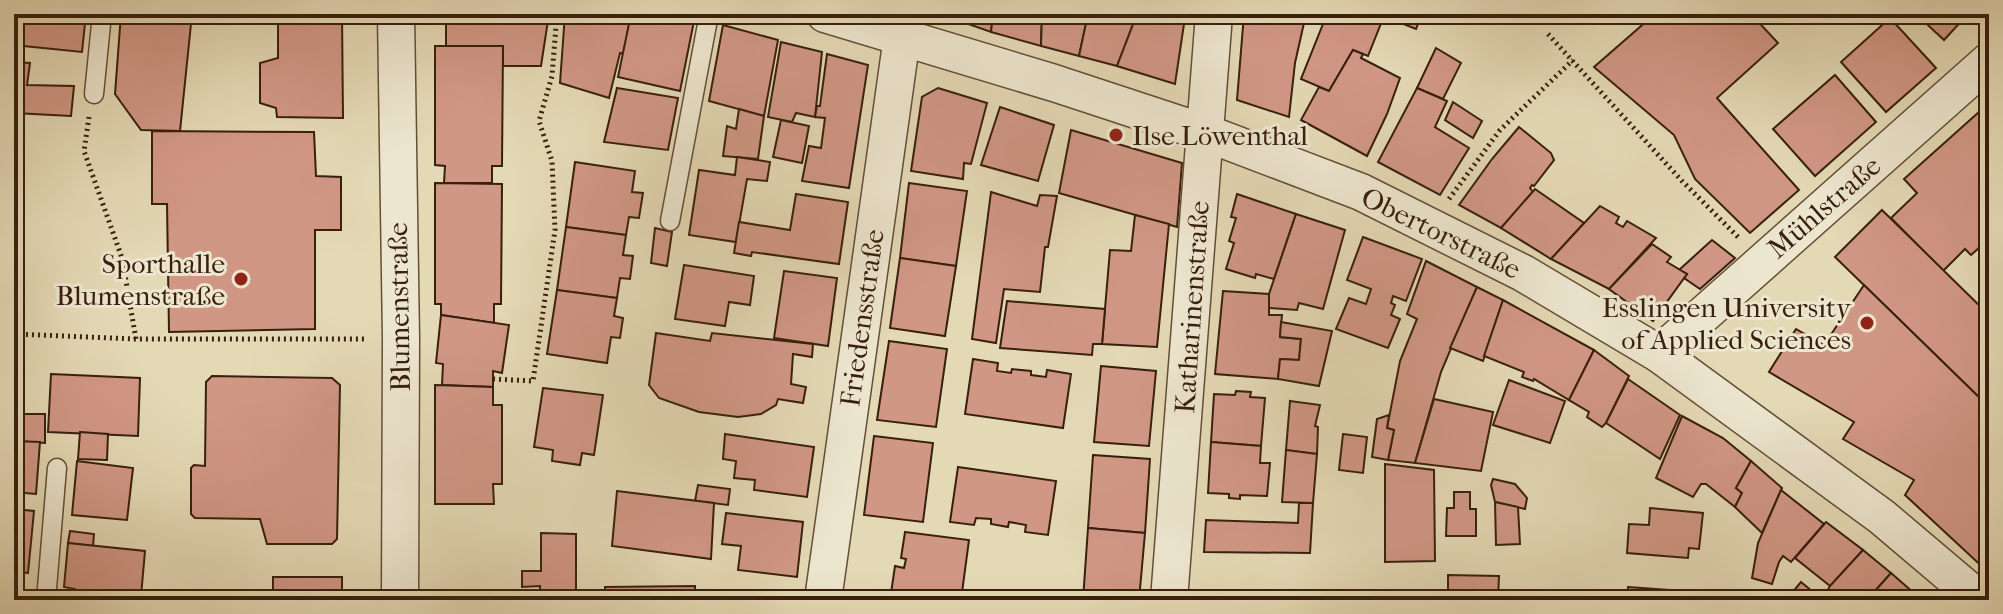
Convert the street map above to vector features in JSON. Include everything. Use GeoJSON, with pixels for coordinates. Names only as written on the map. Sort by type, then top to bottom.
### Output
{"type":"FeatureCollection","features":[{"type":"Feature","properties":{"kind":"street","name":"Blumenstraße"},"geometry":{"type":"LineString","coordinates":[[396,14],[401,339],[400,600]]}},
{"type":"Feature","properties":{"kind":"street","name":"Obertorstraße"},"geometry":{"type":"LineString","coordinates":[[825,14],[1206,133],[1361,192],[1523,273],[1659,354],[1882,517],[1980,600]]}},
{"type":"Feature","properties":{"kind":"street","name":"Katharinenstraße"},"geometry":{"type":"LineString","coordinates":[[1169,600],[1214,14]]}},
{"type":"Feature","properties":{"kind":"street","name":"Friedensstraße"},"geometry":{"type":"LineString","coordinates":[[823,600],[902,37]]}},
{"type":"Feature","properties":{"kind":"street","name":"Mühlstraße"},"geometry":{"type":"LineString","coordinates":[[1659,354],[1976,72]]}},
{"type":"Feature","properties":{"kind":"lane"},"geometry":{"type":"LineString","coordinates":[[94,94],[102,14]]}},
{"type":"Feature","properties":{"kind":"lane"},"geometry":{"type":"LineString","coordinates":[[670,221],[709,14]]}},
{"type":"Feature","properties":{"kind":"lane"},"geometry":{"type":"LineString","coordinates":[[46,600],[57,468]]}},
{"type":"Feature","properties":{"kind":"path"},"geometry":{"type":"LineString","coordinates":[[493,379],[533,381],[554,239],[552,161],[539,121],[552,76],[557,14]]}},
{"type":"Feature","properties":{"kind":"path"},"geometry":{"type":"LineString","coordinates":[[1548,34],[1682,181],[1763,261]]}},
{"type":"Feature","properties":{"kind":"path"},"geometry":{"type":"LineString","coordinates":[[1429,226],[1500,130],[1573,60]]}},
{"type":"Feature","properties":{"kind":"path"},"geometry":{"type":"LineString","coordinates":[[94,94],[84,151],[122,258],[136,339]]}},
{"type":"Feature","properties":{"kind":"path"},"geometry":{"type":"LineString","coordinates":[[14,334],[136,339],[401,339]]}},
{"type":"Feature","properties":{"kind":"building"},"geometry":{"type":"Polygon","coordinates":[[[14,14],[86,14],[82,52],[14,45],[14,14]]]}},
{"type":"Feature","properties":{"kind":"building"},"geometry":{"type":"Polygon","coordinates":[[[121,14],[192,14],[180,131],[141,130],[115,94],[121,14]]]}},
{"type":"Feature","properties":{"kind":"building"},"geometry":{"type":"Polygon","coordinates":[[[278,14],[342,14],[343,118],[277,117],[276,108],[260,103],[260,63],[278,58],[278,14]]]}},
{"type":"Feature","properties":{"kind":"building"},"geometry":{"type":"Polygon","coordinates":[[[435,14],[549,14],[541,66],[503,66],[503,46],[446,46],[446,24],[435,23],[435,14]]]}},
{"type":"Feature","properties":{"kind":"building"},"geometry":{"type":"Polygon","coordinates":[[[565,14],[631,14],[624,54],[620,53],[609,98],[560,83],[565,14]]]}},
{"type":"Feature","properties":{"kind":"building"},"geometry":{"type":"Polygon","coordinates":[[[631,14],[695,16],[680,91],[618,77],[631,14]]]}},
{"type":"Feature","properties":{"kind":"building"},"geometry":{"type":"Polygon","coordinates":[[[948,14],[993,14],[991,32],[948,17],[948,14]]]}},
{"type":"Feature","properties":{"kind":"building"},"geometry":{"type":"Polygon","coordinates":[[[993,14],[1042,14],[1041,46],[991,32],[993,14]]]}},
{"type":"Feature","properties":{"kind":"building"},"geometry":{"type":"Polygon","coordinates":[[[1042,14],[1088,14],[1079,56],[1041,46],[1042,14]]]}},
{"type":"Feature","properties":{"kind":"building"},"geometry":{"type":"Polygon","coordinates":[[[1088,14],[1137,14],[1117,66],[1079,56],[1088,14]]]}},
{"type":"Feature","properties":{"kind":"building"},"geometry":{"type":"Polygon","coordinates":[[[1137,14],[1184,24],[1175,84],[1117,66],[1137,14]]]}},
{"type":"Feature","properties":{"kind":"building"},"geometry":{"type":"Polygon","coordinates":[[[1244,14],[1306,14],[1295,63],[1289,117],[1237,100],[1244,14]]]}},
{"type":"Feature","properties":{"kind":"building"},"geometry":{"type":"Polygon","coordinates":[[[1327,14],[1396,14],[1393,20],[1384,16],[1368,56],[1353,50],[1329,91],[1301,79],[1327,14]]]}},
{"type":"Feature","properties":{"kind":"building"},"geometry":{"type":"Polygon","coordinates":[[[1396,14],[1422,14],[1416,29],[1393,20],[1396,14]]]}},
{"type":"Feature","properties":{"kind":"building"},"geometry":{"type":"Polygon","coordinates":[[[1695,14],[1751,14],[1778,43],[1717,98],[1799,190],[1750,233],[1695,179],[1674,135],[1594,67],[1648,20],[1695,14]]]}},
{"type":"Feature","properties":{"kind":"building"},"geometry":{"type":"Polygon","coordinates":[[[1916,14],[1968,14],[1944,40],[1916,14]]]}},
{"type":"Feature","properties":{"kind":"building"},"geometry":{"type":"Polygon","coordinates":[[[1890,18],[1936,68],[1886,112],[1841,62],[1890,18]]]}},
{"type":"Feature","properties":{"kind":"building"},"geometry":{"type":"Polygon","coordinates":[[[723,25],[778,40],[764,116],[709,101],[723,25]]]}},
{"type":"Feature","properties":{"kind":"building"},"geometry":{"type":"Polygon","coordinates":[[[781,42],[822,52],[815,117],[796,113],[792,122],[768,117],[781,42]]]}},
{"type":"Feature","properties":{"kind":"building"},"geometry":{"type":"Polygon","coordinates":[[[435,46],[503,46],[502,166],[492,166],[492,183],[444,183],[445,166],[435,165],[435,46]]]}},
{"type":"Feature","properties":{"kind":"building"},"geometry":{"type":"Polygon","coordinates":[[[1436,48],[1461,63],[1443,99],[1417,88],[1436,48]]]}},
{"type":"Feature","properties":{"kind":"building"},"geometry":{"type":"Polygon","coordinates":[[[1353,50],[1363,54],[1361,58],[1400,78],[1367,156],[1301,120],[1319,87],[1329,91],[1353,50]]]}},
{"type":"Feature","properties":{"kind":"building"},"geometry":{"type":"Polygon","coordinates":[[[827,54],[868,65],[849,188],[802,181],[809,146],[821,148],[825,118],[815,117],[817,106],[820,106],[827,54]]]}},
{"type":"Feature","properties":{"kind":"building"},"geometry":{"type":"Polygon","coordinates":[[[14,62],[30,63],[27,85],[74,86],[71,116],[14,113],[14,62]]]}},
{"type":"Feature","properties":{"kind":"building"},"geometry":{"type":"Polygon","coordinates":[[[1835,75],[1876,122],[1815,176],[1773,129],[1835,75]]]}},
{"type":"Feature","properties":{"kind":"building"},"geometry":{"type":"Polygon","coordinates":[[[617,88],[678,98],[668,150],[604,142],[617,88]]]}},
{"type":"Feature","properties":{"kind":"building"},"geometry":{"type":"Polygon","coordinates":[[[938,88],[987,103],[971,164],[964,163],[963,179],[911,171],[922,97],[938,88]]]}},
{"type":"Feature","properties":{"kind":"building"},"geometry":{"type":"Polygon","coordinates":[[[1417,88],[1447,101],[1435,127],[1469,148],[1440,195],[1378,162],[1417,88]]]}},
{"type":"Feature","properties":{"kind":"building"},"geometry":{"type":"Polygon","coordinates":[[[1453,102],[1482,121],[1473,138],[1445,120],[1453,102]]]}},
{"type":"Feature","properties":{"kind":"building"},"geometry":{"type":"Polygon","coordinates":[[[1989,103],[1989,239],[1971,255],[1965,249],[1943,271],[1891,218],[1917,193],[1904,179],[1989,103]]]}},
{"type":"Feature","properties":{"kind":"building"},"geometry":{"type":"Polygon","coordinates":[[[1000,107],[1054,125],[1038,181],[981,165],[1000,107]]]}},
{"type":"Feature","properties":{"kind":"building"},"geometry":{"type":"Polygon","coordinates":[[[739,109],[764,116],[758,159],[723,156],[727,126],[736,129],[739,109]]]}},
{"type":"Feature","properties":{"kind":"building"},"geometry":{"type":"Polygon","coordinates":[[[781,120],[809,126],[802,163],[773,157],[781,120]]]}},
{"type":"Feature","properties":{"kind":"building"},"geometry":{"type":"Polygon","coordinates":[[[1519,127],[1551,153],[1554,160],[1530,188],[1533,192],[1501,228],[1459,205],[1519,127]]]}},
{"type":"Feature","properties":{"kind":"building"},"geometry":{"type":"Polygon","coordinates":[[[1071,130],[1182,163],[1177,227],[1059,193],[1071,130]]]}},
{"type":"Feature","properties":{"kind":"building","name":"Sporthalle Blumenstraße"},"geometry":{"type":"Polygon","coordinates":[[[152,131],[314,132],[316,176],[341,177],[341,230],[315,230],[315,329],[169,332],[167,204],[152,204],[152,131]]]}},
{"type":"Feature","properties":{"kind":"building"},"geometry":{"type":"Polygon","coordinates":[[[737,157],[770,162],[767,181],[747,179],[736,242],[689,235],[699,170],[735,175],[737,157]]]}},
{"type":"Feature","properties":{"kind":"building"},"geometry":{"type":"Polygon","coordinates":[[[575,162],[635,171],[632,192],[643,193],[639,218],[629,217],[626,235],[566,227],[575,162]]]}},
{"type":"Feature","properties":{"kind":"building"},"geometry":{"type":"Polygon","coordinates":[[[435,183],[502,184],[501,304],[494,304],[494,323],[441,315],[441,304],[435,304],[435,183]]]}},
{"type":"Feature","properties":{"kind":"building"},"geometry":{"type":"Polygon","coordinates":[[[909,183],[967,191],[956,266],[900,258],[909,183]]]}},
{"type":"Feature","properties":{"kind":"building"},"geometry":{"type":"Polygon","coordinates":[[[1535,189],[1584,223],[1551,259],[1501,228],[1535,189]]]}},
{"type":"Feature","properties":{"kind":"building"},"geometry":{"type":"Polygon","coordinates":[[[991,192],[1037,206],[1040,195],[1057,196],[1048,247],[1045,247],[1040,292],[1004,289],[996,343],[972,339],[991,192]]]}},
{"type":"Feature","properties":{"kind":"building"},"geometry":{"type":"Polygon","coordinates":[[[796,194],[848,202],[839,264],[752,252],[751,256],[734,253],[739,222],[790,230],[796,194]]]}},
{"type":"Feature","properties":{"kind":"building"},"geometry":{"type":"Polygon","coordinates":[[[1237,194],[1296,214],[1274,279],[1256,274],[1255,278],[1226,269],[1234,243],[1229,241],[1236,218],[1231,217],[1237,194]]]}},
{"type":"Feature","properties":{"kind":"building"},"geometry":{"type":"Polygon","coordinates":[[[1600,206],[1619,217],[1616,223],[1623,227],[1627,221],[1656,238],[1609,289],[1551,259],[1600,206]]]}},
{"type":"Feature","properties":{"kind":"building"},"geometry":{"type":"Polygon","coordinates":[[[1882,210],[1989,315],[1989,407],[1835,257],[1882,210]]]}},
{"type":"Feature","properties":{"kind":"building"},"geometry":{"type":"Polygon","coordinates":[[[1296,214],[1345,230],[1323,309],[1299,303],[1297,310],[1269,308],[1269,294],[1296,214]]]}},
{"type":"Feature","properties":{"kind":"building"},"geometry":{"type":"Polygon","coordinates":[[[1135,215],[1169,224],[1157,347],[1102,344],[1110,250],[1131,251],[1135,215]]]}},
{"type":"Feature","properties":{"kind":"building"},"geometry":{"type":"Polygon","coordinates":[[[566,227],[626,235],[623,255],[633,256],[630,279],[620,278],[617,298],[557,290],[566,227]]]}},
{"type":"Feature","properties":{"kind":"building"},"geometry":{"type":"Polygon","coordinates":[[[655,228],[672,232],[667,266],[651,263],[655,228]]]}},
{"type":"Feature","properties":{"kind":"building"},"geometry":{"type":"Polygon","coordinates":[[[1363,237],[1422,259],[1406,301],[1393,296],[1391,303],[1395,305],[1391,315],[1400,319],[1388,348],[1336,329],[1349,298],[1366,304],[1371,289],[1347,280],[1363,237]]]}},
{"type":"Feature","properties":{"kind":"building"},"geometry":{"type":"Polygon","coordinates":[[[1712,240],[1735,258],[1700,289],[1684,278],[1687,274],[1679,270],[1712,240]]]}},
{"type":"Feature","properties":{"kind":"building"},"geometry":{"type":"Polygon","coordinates":[[[1652,244],[1671,257],[1667,262],[1687,274],[1653,321],[1609,289],[1652,244]]]}},
{"type":"Feature","properties":{"kind":"building"},"geometry":{"type":"Polygon","coordinates":[[[900,258],[956,266],[945,336],[890,328],[900,258]]]}},
{"type":"Feature","properties":{"kind":"building"},"geometry":{"type":"Polygon","coordinates":[[[1426,261],[1477,287],[1441,372],[1415,463],[1388,460],[1394,430],[1387,428],[1400,361],[1417,319],[1407,314],[1426,261]]]}},
{"type":"Feature","properties":{"kind":"building"},"geometry":{"type":"Polygon","coordinates":[[[684,265],[754,276],[750,305],[729,302],[725,326],[675,319],[684,265]]]}},
{"type":"Feature","properties":{"kind":"building"},"geometry":{"type":"Polygon","coordinates":[[[784,271],[837,278],[828,346],[774,338],[784,271]]]}},
{"type":"Feature","properties":{"kind":"building"},"geometry":{"type":"Polygon","coordinates":[[[1864,285],[1989,407],[1989,573],[1905,495],[1914,480],[1843,439],[1854,422],[1769,372],[1796,329],[1824,345],[1864,285]]]}},
{"type":"Feature","properties":{"kind":"building"},"geometry":{"type":"Polygon","coordinates":[[[1477,287],[1503,300],[1483,361],[1450,348],[1477,287]]]}},
{"type":"Feature","properties":{"kind":"building"},"geometry":{"type":"Polygon","coordinates":[[[557,290],[617,298],[614,316],[623,318],[620,338],[611,337],[607,363],[547,354],[557,290]]]}},
{"type":"Feature","properties":{"kind":"building"},"geometry":{"type":"Polygon","coordinates":[[[1223,291],[1269,294],[1269,315],[1282,315],[1280,337],[1301,339],[1299,360],[1280,359],[1278,379],[1215,374],[1223,291]]]}},
{"type":"Feature","properties":{"kind":"building"},"geometry":{"type":"Polygon","coordinates":[[[1503,300],[1594,350],[1569,400],[1534,379],[1522,377],[1524,372],[1484,356],[1503,300]]]}},
{"type":"Feature","properties":{"kind":"building"},"geometry":{"type":"Polygon","coordinates":[[[1007,301],[1105,309],[1102,344],[1093,344],[1092,355],[1000,348],[1007,301]]]}},
{"type":"Feature","properties":{"kind":"building"},"geometry":{"type":"Polygon","coordinates":[[[441,315],[509,325],[502,373],[493,371],[493,387],[442,385],[443,364],[436,363],[441,315]]]}},
{"type":"Feature","properties":{"kind":"building"},"geometry":{"type":"Polygon","coordinates":[[[1281,322],[1332,331],[1319,386],[1278,379],[1280,359],[1299,360],[1301,339],[1280,337],[1281,322]]]}},
{"type":"Feature","properties":{"kind":"building"},"geometry":{"type":"Polygon","coordinates":[[[656,333],[710,341],[712,333],[813,344],[812,357],[793,354],[791,384],[806,387],[803,403],[778,399],[776,405],[761,414],[738,417],[699,412],[659,398],[649,385],[656,333]]]}},
{"type":"Feature","properties":{"kind":"building"},"geometry":{"type":"Polygon","coordinates":[[[889,341],[947,349],[936,427],[877,420],[889,341]]]}},
{"type":"Feature","properties":{"kind":"building"},"geometry":{"type":"Polygon","coordinates":[[[1594,350],[1629,376],[1602,427],[1587,417],[1589,412],[1569,400],[1594,350]]]}},
{"type":"Feature","properties":{"kind":"building"},"geometry":{"type":"Polygon","coordinates":[[[973,359],[998,363],[997,371],[1031,371],[1031,375],[1046,377],[1047,370],[1071,374],[1063,428],[965,414],[973,359]]]}},
{"type":"Feature","properties":{"kind":"building"},"geometry":{"type":"Polygon","coordinates":[[[1101,366],[1156,371],[1149,446],[1094,442],[1101,366]]]}},
{"type":"Feature","properties":{"kind":"building"},"geometry":{"type":"Polygon","coordinates":[[[51,374],[140,378],[138,436],[48,432],[51,374]]]}},
{"type":"Feature","properties":{"kind":"building"},"geometry":{"type":"Polygon","coordinates":[[[212,376],[332,378],[340,385],[337,539],[332,544],[267,544],[260,519],[195,518],[191,514],[191,468],[194,465],[205,466],[206,382],[212,376]]]}},
{"type":"Feature","properties":{"kind":"building"},"geometry":{"type":"Polygon","coordinates":[[[1628,379],[1680,415],[1660,459],[1606,423],[1628,379]]]}},
{"type":"Feature","properties":{"kind":"building"},"geometry":{"type":"Polygon","coordinates":[[[1509,380],[1565,401],[1550,443],[1493,425],[1509,380]]]}},
{"type":"Feature","properties":{"kind":"building"},"geometry":{"type":"Polygon","coordinates":[[[435,385],[493,387],[493,405],[502,405],[502,484],[493,484],[494,504],[435,504],[435,385]]]}},
{"type":"Feature","properties":{"kind":"building"},"geometry":{"type":"Polygon","coordinates":[[[543,388],[603,395],[594,455],[582,453],[580,465],[552,461],[553,450],[534,447],[543,388]]]}},
{"type":"Feature","properties":{"kind":"building"},"geometry":{"type":"Polygon","coordinates":[[[1236,391],[1251,392],[1250,397],[1265,398],[1261,446],[1211,442],[1214,394],[1235,395],[1236,391]]]}},
{"type":"Feature","properties":{"kind":"building"},"geometry":{"type":"Polygon","coordinates":[[[1434,399],[1493,412],[1481,471],[1415,463],[1434,399]]]}},
{"type":"Feature","properties":{"kind":"building"},"geometry":{"type":"Polygon","coordinates":[[[1290,401],[1320,405],[1315,426],[1318,427],[1317,454],[1286,450],[1290,401]]]}},
{"type":"Feature","properties":{"kind":"building"},"geometry":{"type":"Polygon","coordinates":[[[18,414],[45,414],[45,443],[14,441],[14,421],[18,421],[18,414]]]}},
{"type":"Feature","properties":{"kind":"building"},"geometry":{"type":"Polygon","coordinates":[[[1389,415],[1387,428],[1394,430],[1388,460],[1372,457],[1377,419],[1389,415]]]}},
{"type":"Feature","properties":{"kind":"building"},"geometry":{"type":"Polygon","coordinates":[[[1682,416],[1723,438],[1751,461],[1736,488],[1742,493],[1735,507],[1706,484],[1701,484],[1693,497],[1656,478],[1682,416]]]}},
{"type":"Feature","properties":{"kind":"building"},"geometry":{"type":"Polygon","coordinates":[[[80,432],[108,434],[107,460],[78,459],[80,432]]]}},
{"type":"Feature","properties":{"kind":"building"},"geometry":{"type":"Polygon","coordinates":[[[725,434],[814,447],[807,497],[754,490],[755,480],[734,478],[736,461],[723,459],[725,434]]]}},
{"type":"Feature","properties":{"kind":"building"},"geometry":{"type":"Polygon","coordinates":[[[1343,434],[1367,437],[1363,473],[1339,470],[1343,434]]]}},
{"type":"Feature","properties":{"kind":"building"},"geometry":{"type":"Polygon","coordinates":[[[874,436],[933,443],[923,522],[864,515],[874,436]]]}},
{"type":"Feature","properties":{"kind":"building"},"geometry":{"type":"Polygon","coordinates":[[[14,441],[40,442],[36,494],[14,492],[14,441]]]}},
{"type":"Feature","properties":{"kind":"building"},"geometry":{"type":"Polygon","coordinates":[[[1211,442],[1261,446],[1260,463],[1270,463],[1267,496],[1240,495],[1240,499],[1229,498],[1229,494],[1208,493],[1211,442]]]}},
{"type":"Feature","properties":{"kind":"building"},"geometry":{"type":"Polygon","coordinates":[[[1286,450],[1317,454],[1313,503],[1282,502],[1286,450]]]}},
{"type":"Feature","properties":{"kind":"building"},"geometry":{"type":"Polygon","coordinates":[[[1093,455],[1150,459],[1145,533],[1088,528],[1093,455]]]}},
{"type":"Feature","properties":{"kind":"building"},"geometry":{"type":"Polygon","coordinates":[[[77,461],[133,468],[127,520],[72,515],[77,461]]]}},
{"type":"Feature","properties":{"kind":"building"},"geometry":{"type":"Polygon","coordinates":[[[1751,461],[1782,488],[1762,533],[1735,507],[1742,493],[1736,488],[1751,461]]]}},
{"type":"Feature","properties":{"kind":"building"},"geometry":{"type":"Polygon","coordinates":[[[1385,464],[1434,470],[1435,561],[1385,562],[1385,464]]]}},
{"type":"Feature","properties":{"kind":"building"},"geometry":{"type":"Polygon","coordinates":[[[958,467],[1056,481],[1048,535],[1025,532],[1026,525],[1009,522],[1008,527],[991,524],[991,519],[976,518],[974,525],[950,522],[958,467]]]}},
{"type":"Feature","properties":{"kind":"building"},"geometry":{"type":"Polygon","coordinates":[[[1493,479],[1515,484],[1527,498],[1525,509],[1495,502],[1491,485],[1493,479]]]}},
{"type":"Feature","properties":{"kind":"building"},"geometry":{"type":"Polygon","coordinates":[[[698,485],[730,489],[728,505],[695,501],[698,485]]]}},
{"type":"Feature","properties":{"kind":"building"},"geometry":{"type":"Polygon","coordinates":[[[1781,490],[1824,524],[1791,562],[1783,556],[1772,584],[1752,578],[1758,543],[1781,490]]]}},
{"type":"Feature","properties":{"kind":"building"},"geometry":{"type":"Polygon","coordinates":[[[617,491],[714,503],[711,559],[612,546],[617,491]]]}},
{"type":"Feature","properties":{"kind":"building"},"geometry":{"type":"Polygon","coordinates":[[[1454,492],[1470,492],[1470,509],[1476,509],[1476,536],[1446,536],[1447,508],[1454,508],[1454,492]]]}},
{"type":"Feature","properties":{"kind":"building"},"geometry":{"type":"Polygon","coordinates":[[[1495,502],[1518,507],[1520,544],[1496,545],[1495,502]]]}},
{"type":"Feature","properties":{"kind":"building"},"geometry":{"type":"Polygon","coordinates":[[[1299,503],[1313,503],[1310,553],[1204,552],[1206,520],[1298,523],[1299,503]]]}},
{"type":"Feature","properties":{"kind":"building"},"geometry":{"type":"Polygon","coordinates":[[[1650,508],[1703,513],[1699,549],[1689,548],[1688,558],[1627,553],[1629,524],[1649,525],[1650,508]]]}},
{"type":"Feature","properties":{"kind":"building"},"geometry":{"type":"Polygon","coordinates":[[[14,509],[34,511],[28,573],[14,571],[14,509]]]}},
{"type":"Feature","properties":{"kind":"building"},"geometry":{"type":"Polygon","coordinates":[[[726,513],[803,522],[797,577],[738,570],[741,546],[722,544],[726,513]]]}},
{"type":"Feature","properties":{"kind":"building"},"geometry":{"type":"Polygon","coordinates":[[[1826,522],[1863,550],[1830,586],[1795,558],[1826,522]]]}},
{"type":"Feature","properties":{"kind":"building"},"geometry":{"type":"Polygon","coordinates":[[[1088,528],[1145,533],[1139,600],[1083,600],[1088,528]]]}},
{"type":"Feature","properties":{"kind":"building"},"geometry":{"type":"Polygon","coordinates":[[[70,531],[94,534],[93,546],[68,543],[70,531]]]}},
{"type":"Feature","properties":{"kind":"building"},"geometry":{"type":"Polygon","coordinates":[[[905,532],[969,540],[961,600],[890,600],[895,566],[904,568],[906,559],[901,558],[905,532]]]}},
{"type":"Feature","properties":{"kind":"building"},"geometry":{"type":"Polygon","coordinates":[[[541,533],[576,534],[576,600],[540,600],[540,586],[522,587],[522,571],[541,571],[541,533]]]}},
{"type":"Feature","properties":{"kind":"building"},"geometry":{"type":"Polygon","coordinates":[[[68,543],[145,551],[141,596],[118,593],[117,599],[75,595],[75,589],[64,587],[68,543]]]}},
{"type":"Feature","properties":{"kind":"building"},"geometry":{"type":"Polygon","coordinates":[[[1863,550],[1891,573],[1867,600],[1822,600],[1830,586],[1863,550]]]}},
{"type":"Feature","properties":{"kind":"building"},"geometry":{"type":"Polygon","coordinates":[[[1891,573],[1922,600],[1867,600],[1891,573]]]}},
{"type":"Feature","properties":{"kind":"building"},"geometry":{"type":"Polygon","coordinates":[[[1448,575],[1499,576],[1498,600],[1448,600],[1448,575]]]}},
{"type":"Feature","properties":{"kind":"building"},"geometry":{"type":"Polygon","coordinates":[[[273,577],[342,577],[342,600],[278,600],[278,594],[273,593],[273,577]]]}},
{"type":"Feature","properties":{"kind":"building"},"geometry":{"type":"Polygon","coordinates":[[[1801,582],[1819,597],[1817,600],[1786,600],[1801,582]]]}},
{"type":"Feature","properties":{"kind":"building"},"geometry":{"type":"Polygon","coordinates":[[[695,586],[695,600],[605,600],[605,587],[695,586]]]}},
{"type":"Feature","properties":{"kind":"building"},"geometry":{"type":"Polygon","coordinates":[[[1628,587],[1697,592],[1696,600],[1627,600],[1628,587]]]}},
{"type":"Feature","properties":{"kind":"building"},"geometry":{"type":"Polygon","coordinates":[[[1751,593],[1770,600],[1751,600],[1751,593]]]}},
{"type":"Feature","properties":{"kind":"building"},"geometry":{"type":"Polygon","coordinates":[[[437,594],[540,595],[540,600],[437,600],[437,594]]]}},
{"type":"Feature","properties":{"kind":"place","name":"Ilse Löwenthal"},"geometry":{"type":"Point","coordinates":[1116,135]}},
{"type":"Feature","properties":{"kind":"place","name":"Sporthalle Blumenstraße"},"geometry":{"type":"Point","coordinates":[241,279]}},
{"type":"Feature","properties":{"kind":"place","name":"Esslingen University of Applied Sciences"},"geometry":{"type":"Point","coordinates":[1867,323]}}]}
